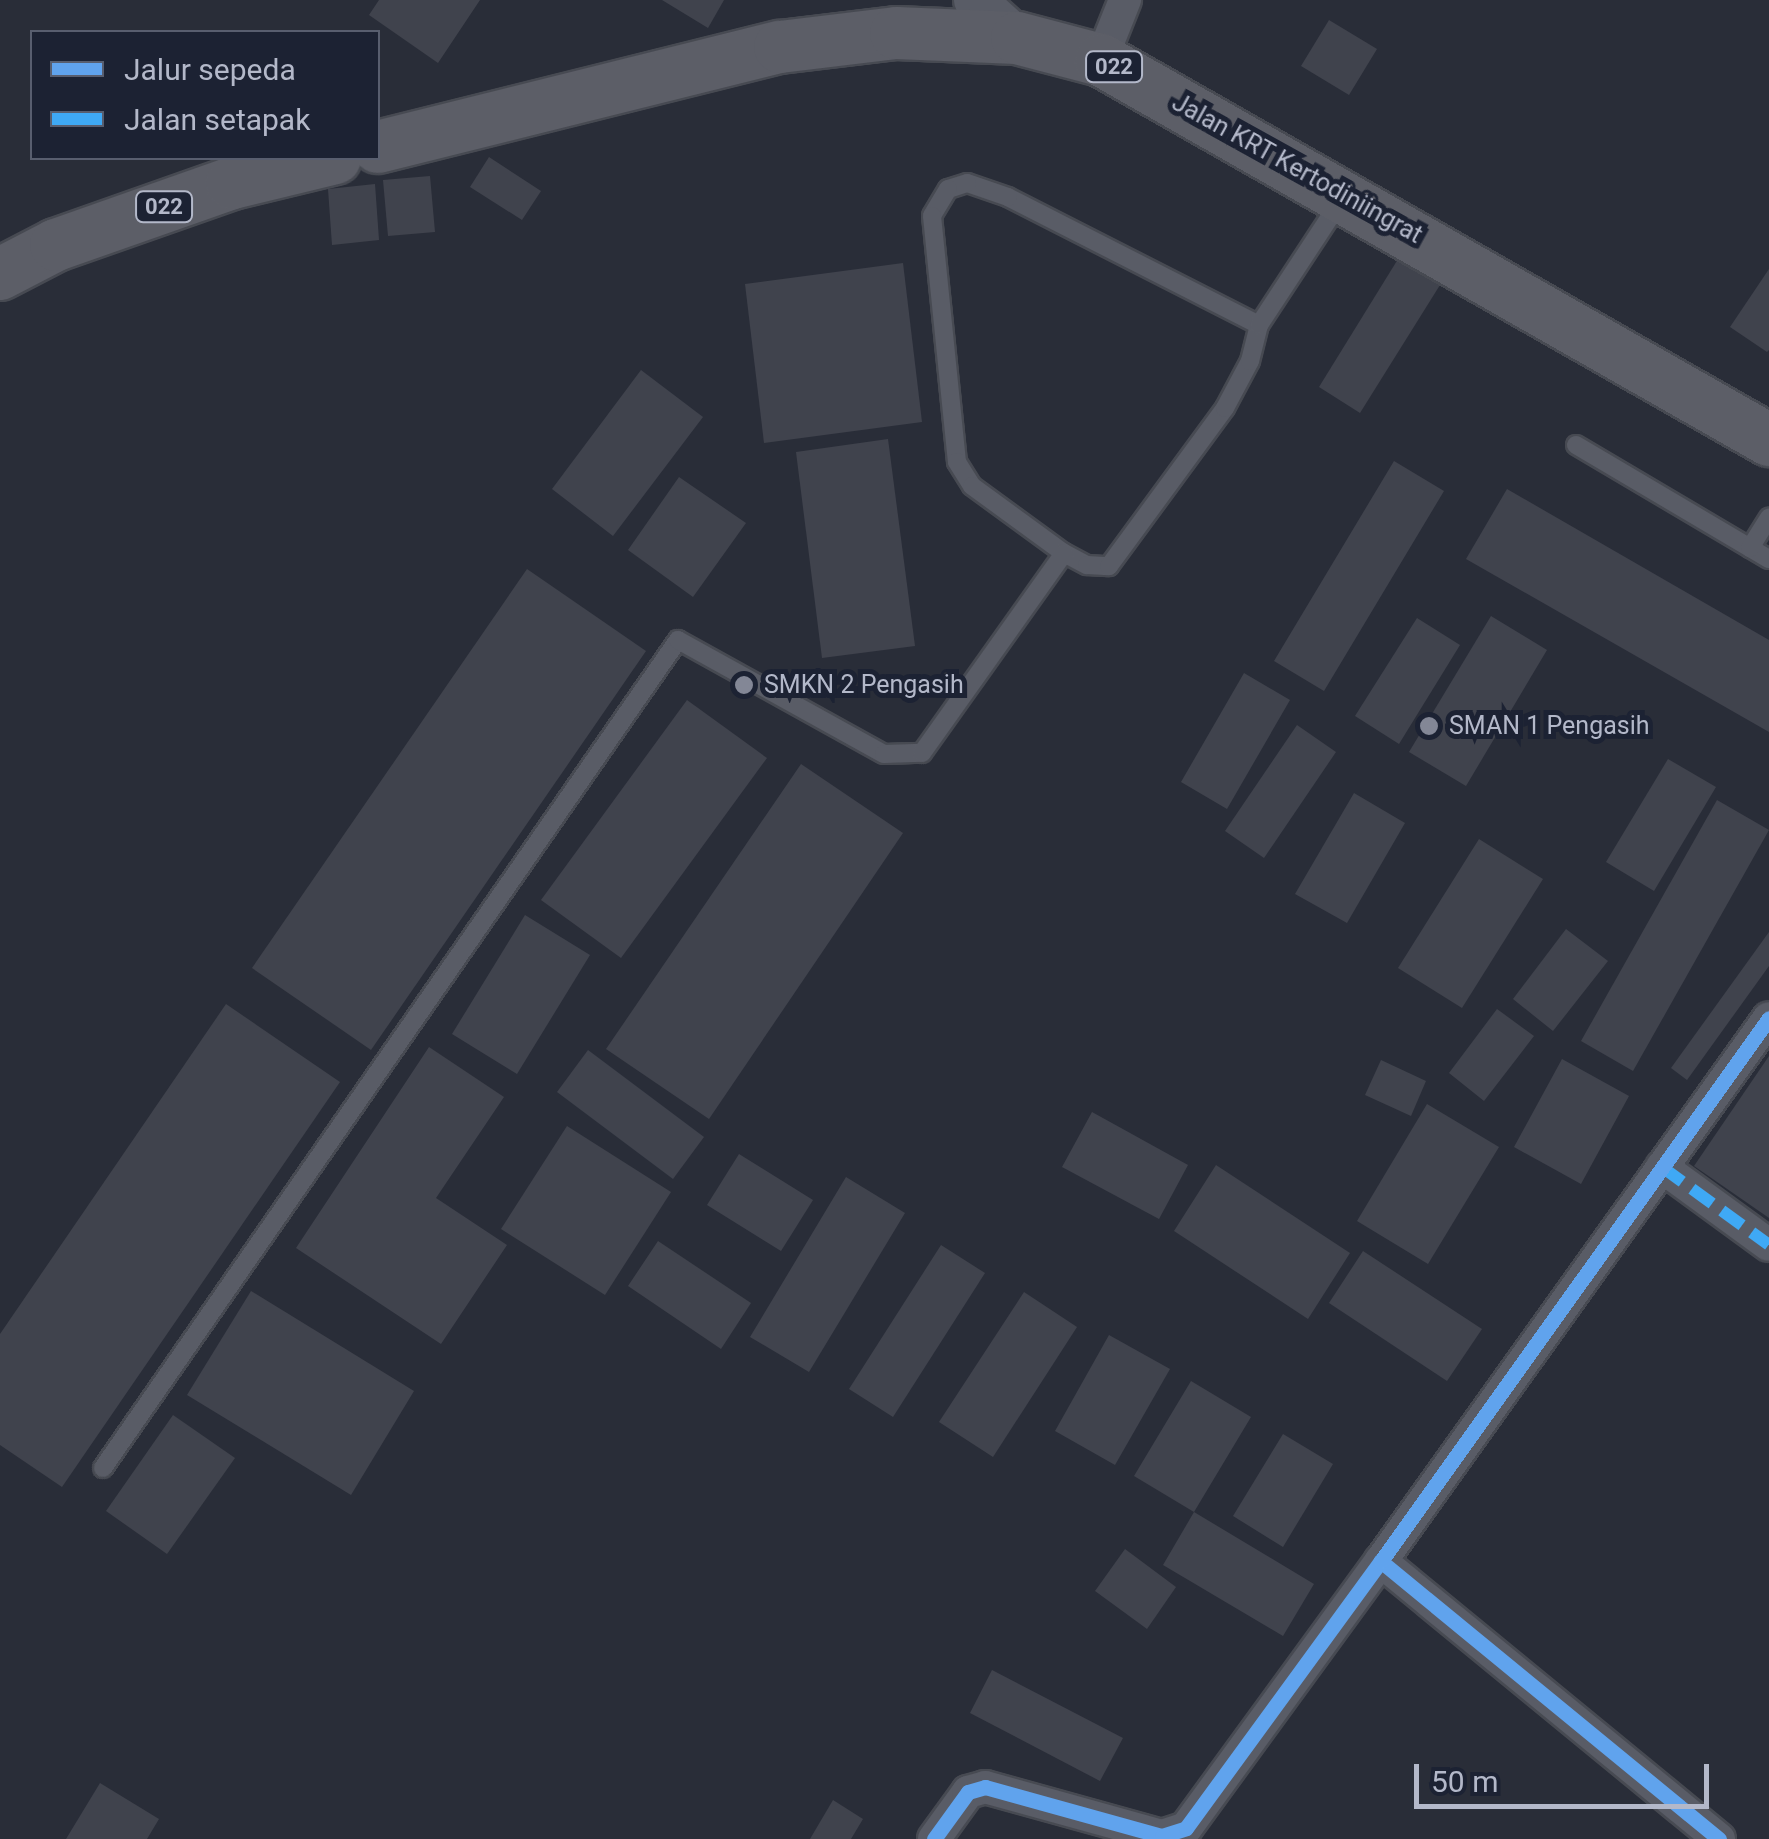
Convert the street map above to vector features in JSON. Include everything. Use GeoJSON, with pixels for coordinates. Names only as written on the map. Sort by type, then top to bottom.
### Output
{"type":"FeatureCollection","features":[{"type":"Feature","properties":{"kind":"main road","name":"Jalan KRT Kertodiniingrat"},"geometry":{"type":"LineString","coordinates":[[380,147],[780,47],[879,17],[1017,38],[1101,60],[1769,440]]}},
{"type":"Feature","properties":{"kind":"main road","name":"022"},"geometry":{"type":"LineString","coordinates":[[0,274],[56,245],[232,183],[327,160]]}},
{"type":"Feature","properties":{"kind":"street"},"geometry":{"type":"LineString","coordinates":[[975,0],[1017,38]]}},
{"type":"Feature","properties":{"kind":"street"},"geometry":{"type":"LineString","coordinates":[[1101,60],[1125,0]]}},
{"type":"Feature","properties":{"kind":"street"},"geometry":{"type":"LineString","coordinates":[[934,1839],[968,1792],[985,1786],[1162,1837],[1186,1828],[1769,1018]]}},
{"type":"Feature","properties":{"kind":"street"},"geometry":{"type":"LineString","coordinates":[[1662,1167],[1769,1246]]}},
{"type":"Feature","properties":{"kind":"street"},"geometry":{"type":"LineString","coordinates":[[1381,1561],[1719,1839]]}},
{"type":"Feature","properties":{"kind":"lane"},"geometry":{"type":"LineString","coordinates":[[1259,325],[1008,197],[967,183],[948,189],[932,216],[956,462],[972,486],[1064,553],[1087,565],[1109,566],[1225,408],[1250,361],[1259,325],[1344,195]]}},
{"type":"Feature","properties":{"kind":"lane"},"geometry":{"type":"LineString","coordinates":[[1576,445],[1769,558]]}},
{"type":"Feature","properties":{"kind":"lane"},"geometry":{"type":"LineString","coordinates":[[1750,548],[1769,518]]}},
{"type":"Feature","properties":{"kind":"lane"},"geometry":{"type":"LineString","coordinates":[[103,1468],[678,640],[884,754],[922,753],[1064,553]]}},
{"type":"Feature","properties":{"kind":"building"},"geometry":{"type":"Polygon","coordinates":[[[379,0],[480,0],[438,63],[369,15],[379,0]]]}},
{"type":"Feature","properties":{"kind":"building"},"geometry":{"type":"Polygon","coordinates":[[[662,0],[724,0],[708,28],[662,0]]]}},
{"type":"Feature","properties":{"kind":"building"},"geometry":{"type":"Polygon","coordinates":[[[1329,20],[1377,49],[1349,95],[1301,66],[1329,20]]]}},
{"type":"Feature","properties":{"kind":"building"},"geometry":{"type":"Polygon","coordinates":[[[489,157],[541,191],[522,220],[470,187],[489,157]]]}},
{"type":"Feature","properties":{"kind":"building"},"geometry":{"type":"Polygon","coordinates":[[[430,176],[435,232],[388,236],[383,180],[430,176]]]}},
{"type":"Feature","properties":{"kind":"building"},"geometry":{"type":"Polygon","coordinates":[[[375,184],[379,240],[332,245],[328,189],[375,184]]]}},
{"type":"Feature","properties":{"kind":"building"},"geometry":{"type":"Polygon","coordinates":[[[1403,251],[1445,277],[1360,413],[1319,387],[1403,251]]]}},
{"type":"Feature","properties":{"kind":"building"},"geometry":{"type":"Polygon","coordinates":[[[903,263],[922,422],[764,443],[745,284],[903,263]]]}},
{"type":"Feature","properties":{"kind":"building"},"geometry":{"type":"Polygon","coordinates":[[[1769,269],[1769,350],[1767,352],[1730,327],[1769,269]]]}},
{"type":"Feature","properties":{"kind":"building"},"geometry":{"type":"Polygon","coordinates":[[[641,370],[703,417],[613,536],[552,489],[641,370]]]}},
{"type":"Feature","properties":{"kind":"building"},"geometry":{"type":"Polygon","coordinates":[[[888,439],[915,646],[822,658],[796,452],[888,439]]]}},
{"type":"Feature","properties":{"kind":"building"},"geometry":{"type":"Polygon","coordinates":[[[1394,461],[1444,491],[1324,691],[1274,661],[1394,461]]]}},
{"type":"Feature","properties":{"kind":"building"},"geometry":{"type":"Polygon","coordinates":[[[679,477],[746,523],[693,597],[628,550],[679,477]]]}},
{"type":"Feature","properties":{"kind":"building"},"geometry":{"type":"Polygon","coordinates":[[[1507,489],[1769,640],[1769,732],[1466,559],[1507,489]]]}},
{"type":"Feature","properties":{"kind":"building"},"geometry":{"type":"Polygon","coordinates":[[[527,569],[646,651],[371,1050],[252,968],[527,569]]]}},
{"type":"Feature","properties":{"kind":"building"},"geometry":{"type":"Polygon","coordinates":[[[1491,616],[1547,650],[1466,786],[1409,752],[1491,616]]]}},
{"type":"Feature","properties":{"kind":"building"},"geometry":{"type":"Polygon","coordinates":[[[1417,618],[1460,645],[1399,744],[1355,716],[1417,618]]]}},
{"type":"Feature","properties":{"kind":"building"},"geometry":{"type":"Polygon","coordinates":[[[1244,673],[1290,700],[1227,809],[1181,782],[1244,673]]]}},
{"type":"Feature","properties":{"kind":"building"},"geometry":{"type":"Polygon","coordinates":[[[687,700],[767,758],[621,958],[541,900],[687,700]]]}},
{"type":"Feature","properties":{"kind":"building"},"geometry":{"type":"Polygon","coordinates":[[[1297,725],[1336,752],[1264,858],[1225,831],[1297,725]]]}},
{"type":"Feature","properties":{"kind":"building"},"geometry":{"type":"Polygon","coordinates":[[[1668,759],[1716,787],[1654,891],[1606,862],[1668,759]]]}},
{"type":"Feature","properties":{"kind":"building"},"geometry":{"type":"Polygon","coordinates":[[[801,764],[903,833],[709,1119],[606,1049],[801,764]]]}},
{"type":"Feature","properties":{"kind":"building"},"geometry":{"type":"Polygon","coordinates":[[[1354,793],[1405,823],[1347,923],[1295,894],[1354,793]]]}},
{"type":"Feature","properties":{"kind":"building"},"geometry":{"type":"Polygon","coordinates":[[[1717,800],[1769,830],[1633,1071],[1581,1041],[1717,800]]]}},
{"type":"Feature","properties":{"kind":"building"},"geometry":{"type":"Polygon","coordinates":[[[1479,839],[1543,879],[1462,1008],[1398,968],[1479,839]]]}},
{"type":"Feature","properties":{"kind":"building"},"geometry":{"type":"Polygon","coordinates":[[[525,915],[590,955],[517,1074],[452,1034],[525,915]]]}},
{"type":"Feature","properties":{"kind":"building"},"geometry":{"type":"Polygon","coordinates":[[[1566,929],[1608,961],[1553,1031],[1513,999],[1566,929]]]}},
{"type":"Feature","properties":{"kind":"building"},"geometry":{"type":"Polygon","coordinates":[[[1769,932],[1769,966],[1687,1080],[1671,1068],[1769,932]]]}},
{"type":"Feature","properties":{"kind":"building"},"geometry":{"type":"Polygon","coordinates":[[[226,1004],[340,1082],[62,1487],[0,1445],[0,1334],[226,1004]]]}},
{"type":"Feature","properties":{"kind":"building"},"geometry":{"type":"Polygon","coordinates":[[[1497,1009],[1534,1036],[1484,1101],[1449,1073],[1497,1009]]]}},
{"type":"Feature","properties":{"kind":"building"},"geometry":{"type":"Polygon","coordinates":[[[429,1047],[504,1097],[436,1198],[507,1245],[441,1344],[296,1248],[429,1047]]]}},
{"type":"Feature","properties":{"kind":"building"},"geometry":{"type":"Polygon","coordinates":[[[588,1050],[704,1137],[673,1179],[557,1092],[588,1050]]]}},
{"type":"Feature","properties":{"kind":"building"},"geometry":{"type":"Polygon","coordinates":[[[1769,1056],[1769,1218],[1694,1166],[1769,1056]]]}},
{"type":"Feature","properties":{"kind":"building"},"geometry":{"type":"Polygon","coordinates":[[[1562,1059],[1629,1096],[1581,1184],[1514,1147],[1562,1059]]]}},
{"type":"Feature","properties":{"kind":"building"},"geometry":{"type":"Polygon","coordinates":[[[1381,1060],[1426,1081],[1411,1116],[1365,1095],[1381,1060]]]}},
{"type":"Feature","properties":{"kind":"building"},"geometry":{"type":"Polygon","coordinates":[[[1427,1104],[1499,1147],[1428,1264],[1357,1221],[1427,1104]]]}},
{"type":"Feature","properties":{"kind":"building"},"geometry":{"type":"Polygon","coordinates":[[[1092,1112],[1188,1165],[1159,1219],[1062,1167],[1092,1112]]]}},
{"type":"Feature","properties":{"kind":"building"},"geometry":{"type":"Polygon","coordinates":[[[567,1126],[671,1192],[605,1295],[501,1229],[567,1126]]]}},
{"type":"Feature","properties":{"kind":"building"},"geometry":{"type":"Polygon","coordinates":[[[739,1154],[813,1200],[781,1251],[707,1205],[739,1154]]]}},
{"type":"Feature","properties":{"kind":"building"},"geometry":{"type":"Polygon","coordinates":[[[1216,1165],[1350,1253],[1308,1319],[1174,1231],[1216,1165]]]}},
{"type":"Feature","properties":{"kind":"building"},"geometry":{"type":"Polygon","coordinates":[[[846,1177],[905,1213],[809,1372],[750,1337],[846,1177]]]}},
{"type":"Feature","properties":{"kind":"building"},"geometry":{"type":"Polygon","coordinates":[[[658,1241],[751,1303],[721,1349],[628,1286],[658,1241]]]}},
{"type":"Feature","properties":{"kind":"building"},"geometry":{"type":"Polygon","coordinates":[[[941,1245],[985,1273],[893,1417],[849,1389],[941,1245]]]}},
{"type":"Feature","properties":{"kind":"building"},"geometry":{"type":"Polygon","coordinates":[[[1363,1251],[1482,1329],[1447,1381],[1329,1303],[1363,1251]]]}},
{"type":"Feature","properties":{"kind":"building"},"geometry":{"type":"Polygon","coordinates":[[[251,1291],[414,1391],[351,1495],[187,1395],[251,1291]]]}},
{"type":"Feature","properties":{"kind":"building"},"geometry":{"type":"Polygon","coordinates":[[[1024,1292],[1077,1327],[993,1457],[939,1422],[1024,1292]]]}},
{"type":"Feature","properties":{"kind":"building"},"geometry":{"type":"Polygon","coordinates":[[[1109,1335],[1170,1369],[1115,1465],[1055,1431],[1109,1335]]]}},
{"type":"Feature","properties":{"kind":"building"},"geometry":{"type":"Polygon","coordinates":[[[1191,1381],[1251,1417],[1194,1512],[1134,1476],[1191,1381]]]}},
{"type":"Feature","properties":{"kind":"building"},"geometry":{"type":"Polygon","coordinates":[[[173,1415],[235,1458],[167,1554],[106,1511],[173,1415]]]}},
{"type":"Feature","properties":{"kind":"building"},"geometry":{"type":"Polygon","coordinates":[[[1283,1434],[1333,1464],[1283,1547],[1233,1516],[1283,1434]]]}},
{"type":"Feature","properties":{"kind":"building"},"geometry":{"type":"Polygon","coordinates":[[[1194,1512],[1314,1584],[1283,1636],[1163,1565],[1194,1512]]]}},
{"type":"Feature","properties":{"kind":"building"},"geometry":{"type":"Polygon","coordinates":[[[1125,1549],[1176,1587],[1147,1629],[1095,1591],[1125,1549]]]}},
{"type":"Feature","properties":{"kind":"building"},"geometry":{"type":"Polygon","coordinates":[[[992,1670],[1123,1738],[1100,1781],[970,1713],[992,1670]]]}},
{"type":"Feature","properties":{"kind":"building"},"geometry":{"type":"Polygon","coordinates":[[[100,1783],[159,1819],[147,1839],[66,1839],[100,1783]]]}},
{"type":"Feature","properties":{"kind":"building"},"geometry":{"type":"Polygon","coordinates":[[[833,1800],[863,1819],[851,1839],[810,1839],[833,1800]]]}},
{"type":"Feature","properties":{"kind":"marked path"},"geometry":{"type":"LineString","coordinates":[[1662,1167],[1769,1245]]}},
{"type":"Feature","properties":{"kind":"cycle path"},"geometry":{"type":"LineString","coordinates":[[1719,1839],[1381,1561],[1769,1018]]}},
{"type":"Feature","properties":{"kind":"cycle path"},"geometry":{"type":"LineString","coordinates":[[934,1839],[968,1792],[985,1787],[1162,1836],[1186,1828],[1381,1561]]}},
{"type":"Feature","properties":{"kind":"place","name":"SMKN 2 Pengasih"},"geometry":{"type":"Point","coordinates":[744,685]}},
{"type":"Feature","properties":{"kind":"place","name":"SMAN 1 Pengasih"},"geometry":{"type":"Point","coordinates":[1429,726]}}]}
